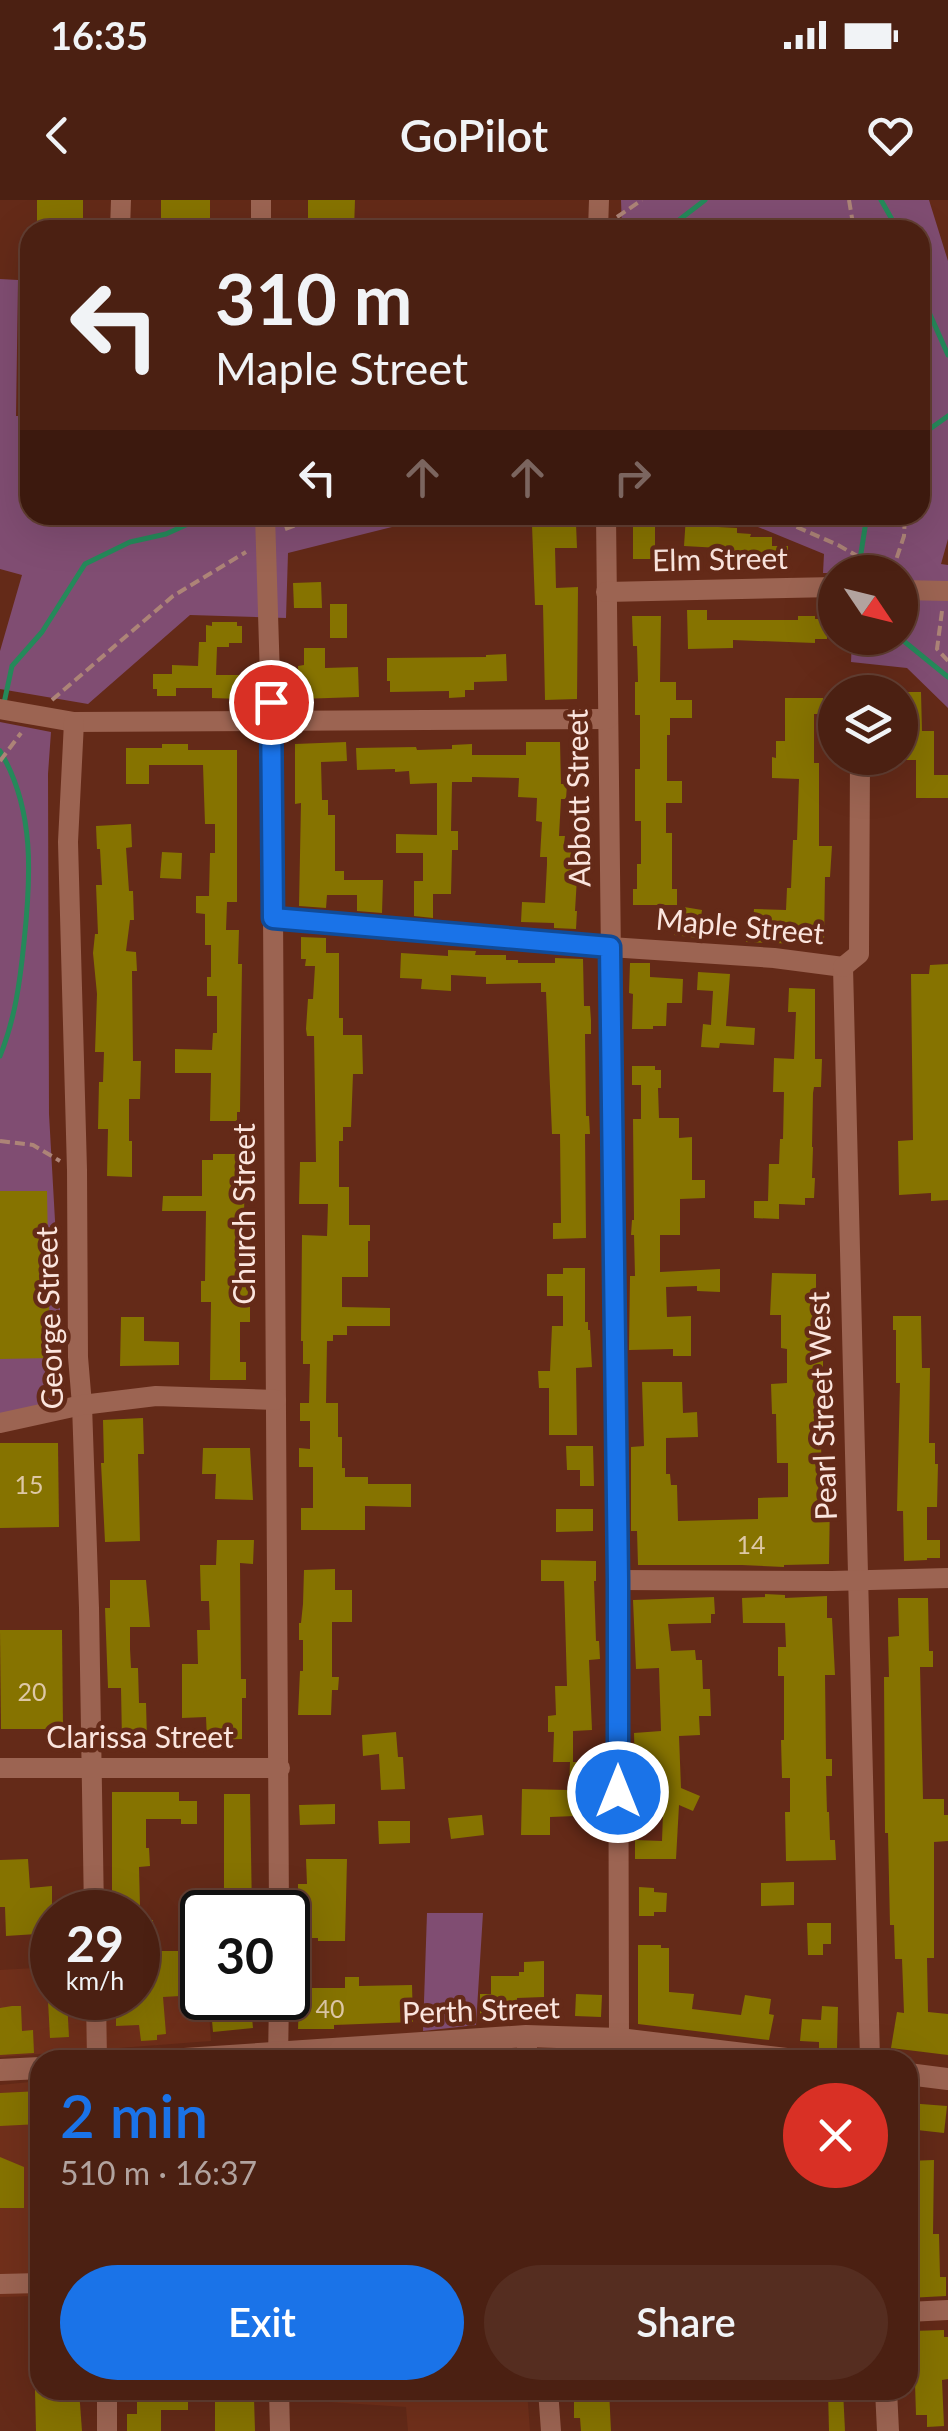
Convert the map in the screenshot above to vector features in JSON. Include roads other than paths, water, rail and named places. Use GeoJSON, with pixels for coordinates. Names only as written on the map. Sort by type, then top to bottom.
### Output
{"type":"FeatureCollection","features":[{"type":"Feature","properties":{"kind":"street","name":"Church Street"},"geometry":{"type":"LineString","coordinates":[[265,525],[271,722],[279,1890]]}},
{"type":"Feature","properties":{"kind":"street","name":"Abbott Street"},"geometry":{"type":"LineString","coordinates":[[606,525],[619,2039]]}},
{"type":"Feature","properties":{"kind":"street","name":"Elm Street"},"geometry":{"type":"LineString","coordinates":[[606,592],[818,588]]}},
{"type":"Feature","properties":{"kind":"street"},"geometry":{"type":"LineString","coordinates":[[918,594],[945,601]]}},
{"type":"Feature","properties":{"kind":"street"},"geometry":{"type":"LineString","coordinates":[[18,713],[74,722],[608,719]]}},
{"type":"Feature","properties":{"kind":"street","name":"George Street"},"geometry":{"type":"LineString","coordinates":[[74,722],[68,842],[94,1890]]}},
{"type":"Feature","properties":{"kind":"street","name":"Pearl Street West"},"geometry":{"type":"LineString","coordinates":[[860,775],[860,954],[843,966],[870,2050]]}},
{"type":"Feature","properties":{"kind":"street","name":"Maple Street"},"geometry":{"type":"LineString","coordinates":[[273,918],[843,966]]}},
{"type":"Feature","properties":{"kind":"street"},"geometry":{"type":"LineString","coordinates":[[0,1424],[82,1405],[156,1396],[276,1400]]}},
{"type":"Feature","properties":{"kind":"street"},"geometry":{"type":"LineString","coordinates":[[618,1580],[948,1578]]}},
{"type":"Feature","properties":{"kind":"street","name":"Clarissa Street"},"geometry":{"type":"LineString","coordinates":[[0,1768],[280,1768]]}},
{"type":"Feature","properties":{"kind":"street"},"geometry":{"type":"LineString","coordinates":[[96,2020],[97,2050]]}},
{"type":"Feature","properties":{"kind":"street"},"geometry":{"type":"LineString","coordinates":[[278,2050],[279,2020]]}},
{"type":"Feature","properties":{"kind":"street"},"geometry":{"type":"LineString","coordinates":[[526,2036],[527,2050]]}},
{"type":"Feature","properties":{"kind":"street","name":"Perth Street"},"geometry":{"type":"LineString","coordinates":[[352,2050],[526,2036],[619,2039],[711,2050]]}},
{"type":"Feature","properties":{"kind":"street"},"geometry":{"type":"LineString","coordinates":[[0,2070],[30,2068]]}},
{"type":"Feature","properties":{"kind":"street"},"geometry":{"type":"LineString","coordinates":[[918,2075],[948,2079]]}},
{"type":"Feature","properties":{"kind":"street"},"geometry":{"type":"LineString","coordinates":[[0,2284],[30,2282]]}},
{"type":"Feature","properties":{"kind":"street"},"geometry":{"type":"LineString","coordinates":[[918,2312],[948,2310]]}},
{"type":"Feature","properties":{"kind":"street"},"geometry":{"type":"LineString","coordinates":[[106,2400],[108,2431]]}},
{"type":"Feature","properties":{"kind":"street"},"geometry":{"type":"LineString","coordinates":[[280,2400],[280,2431]]}},
{"type":"Feature","properties":{"kind":"street"},"geometry":{"type":"LineString","coordinates":[[549,2400],[551,2431]]}},
{"type":"Feature","properties":{"kind":"street"},"geometry":{"type":"LineString","coordinates":[[886,2400],[888,2431]]}},
{"type":"Feature","properties":{"kind":"waterway"},"geometry":{"type":"LineString","coordinates":[[679,220],[705,200]]}},
{"type":"Feature","properties":{"kind":"waterway"},"geometry":{"type":"LineString","coordinates":[[881,200],[892,220]]}},
{"type":"Feature","properties":{"kind":"waterway"},"geometry":{"type":"LineString","coordinates":[[930,314],[948,355]]}},
{"type":"Feature","properties":{"kind":"waterway"},"geometry":{"type":"LineString","coordinates":[[930,429],[948,416]]}},
{"type":"Feature","properties":{"kind":"waterway"},"geometry":{"type":"LineString","coordinates":[[4,703],[12,666],[42,632],[85,564],[130,542],[186,525]]}},
{"type":"Feature","properties":{"kind":"waterway"},"geometry":{"type":"LineString","coordinates":[[861,555],[865,525]]}},
{"type":"Feature","properties":{"kind":"waterway"},"geometry":{"type":"LineString","coordinates":[[918,653],[948,677]]}},
{"type":"Feature","properties":{"kind":"waterway"},"geometry":{"type":"LineString","coordinates":[[0,751],[20,796],[29,868],[19,986],[0,1056]]}}]}
